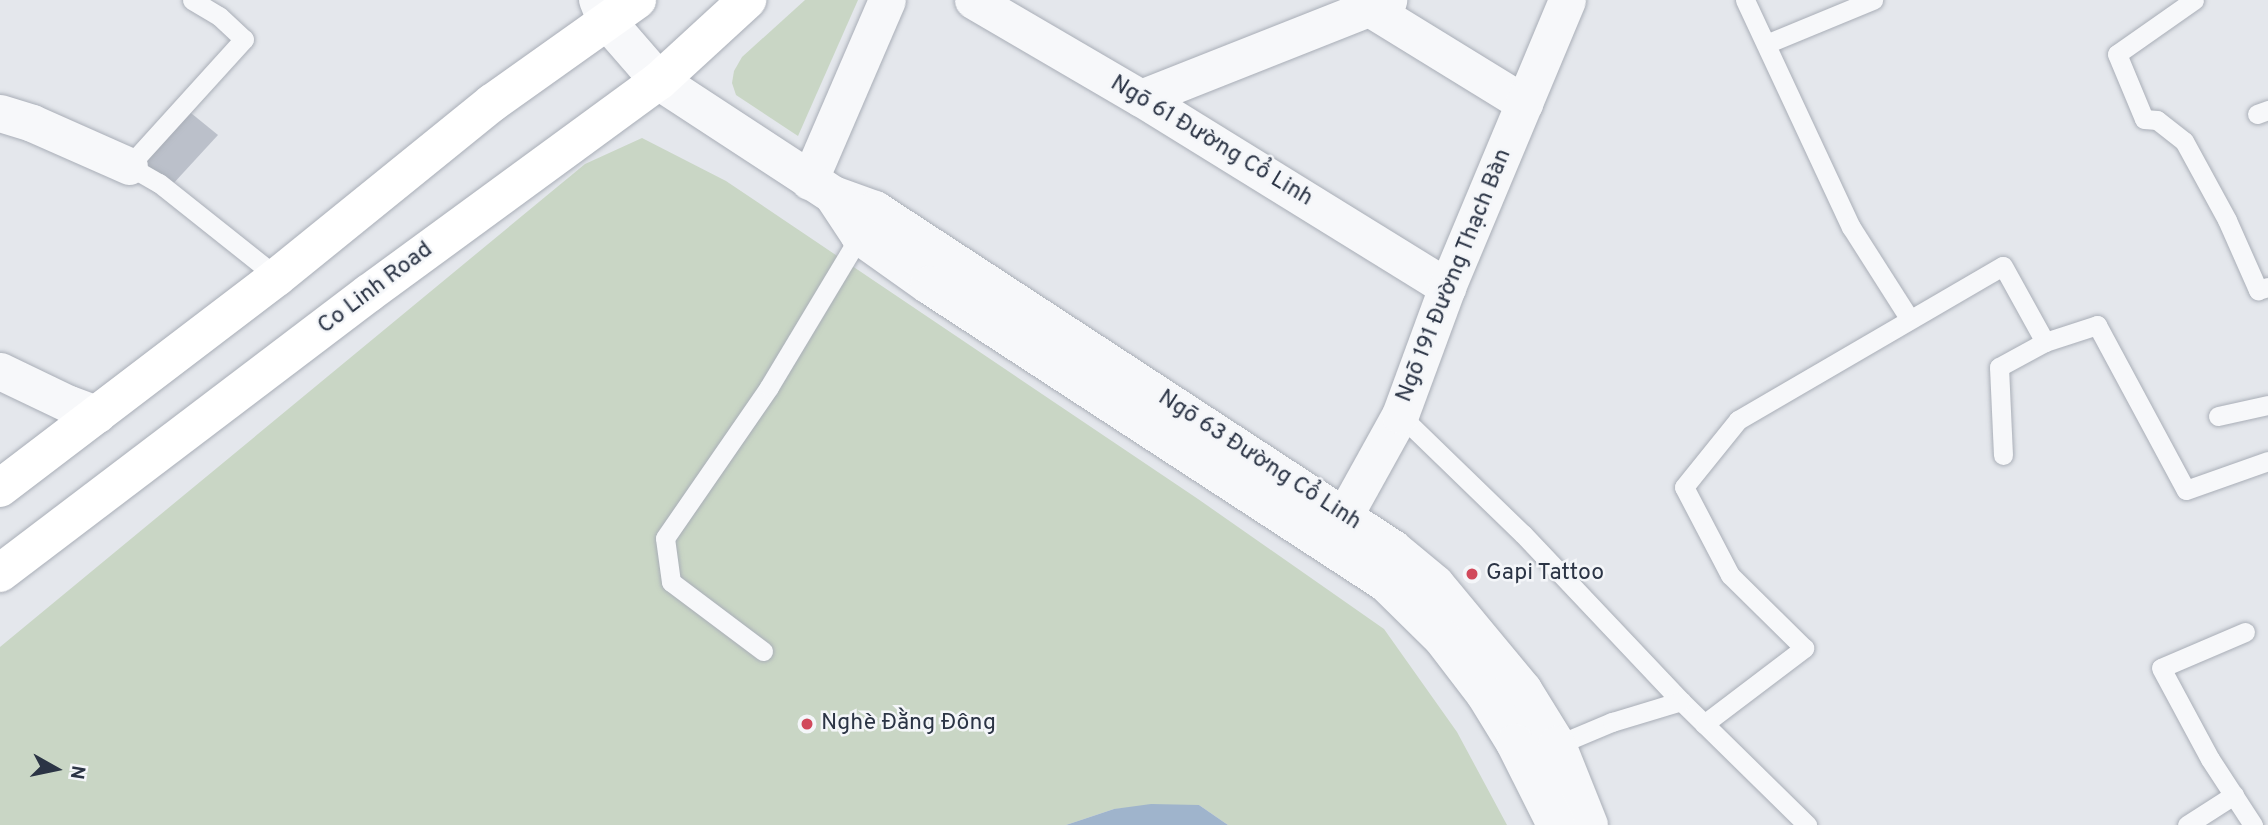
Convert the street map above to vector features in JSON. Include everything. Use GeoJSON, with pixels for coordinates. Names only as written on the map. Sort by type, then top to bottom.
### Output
{"type":"FeatureCollection","features":[{"type":"Feature","properties":{"kind":"main road","name":"Co Linh Road"},"geometry":{"type":"LineString","coordinates":[[0,573],[369,293],[659,80],[747,0]]}},
{"type":"Feature","properties":{"kind":"main road"},"geometry":{"type":"LineString","coordinates":[[0,488],[277,277],[614,7]]}},
{"type":"Feature","properties":{"kind":"street"},"geometry":{"type":"LineString","coordinates":[[821,188],[887,0]]}},
{"type":"Feature","properties":{"kind":"street","name":"Ngõ 61 Đường Cổ Linh"},"geometry":{"type":"LineString","coordinates":[[973,0],[1140,98],[1447,287]]}},
{"type":"Feature","properties":{"kind":"street","name":"Ngõ 191 Đường Thạch Bàn"},"geometry":{"type":"LineString","coordinates":[[1337,530],[1400,415],[1447,287],[1566,0]]}},
{"type":"Feature","properties":{"kind":"street"},"geometry":{"type":"LineString","coordinates":[[1140,98],[1379,4],[1524,103]]}},
{"type":"Feature","properties":{"kind":"street","name":"Ngõ 63 Đường Cổ Linh"},"geometry":{"type":"LineString","coordinates":[[614,7],[659,80],[821,188],[868,223],[929,285],[1337,530],[1442,638],[1485,694],[1542,755],[1589,825]]}},
{"type":"Feature","properties":{"kind":"street"},"geometry":{"type":"LineString","coordinates":[[0,113],[32,123],[129,166]]}},
{"type":"Feature","properties":{"kind":"street"},"geometry":{"type":"LineString","coordinates":[[0,371],[69,404],[97,414]]}},
{"type":"Feature","properties":{"kind":"street","name":"Ngõ 63 Đường Cổ Linh"},"geometry":{"type":"LineString","coordinates":[[1542,755],[1556,825]]}},
{"type":"Feature","properties":{"kind":"lane"},"geometry":{"type":"LineString","coordinates":[[192,0],[219,16],[244,39],[129,166],[159,183],[277,277]]}},
{"type":"Feature","properties":{"kind":"lane"},"geometry":{"type":"LineString","coordinates":[[1745,0],[1851,227],[1909,318]]}},
{"type":"Feature","properties":{"kind":"lane"},"geometry":{"type":"LineString","coordinates":[[1766,44],[1873,0]]}},
{"type":"Feature","properties":{"kind":"lane"},"geometry":{"type":"LineString","coordinates":[[2194,0],[2117,54],[2144,119],[2157,120],[2184,141],[2227,220],[2258,290],[2268,288]]}},
{"type":"Feature","properties":{"kind":"lane"},"geometry":{"type":"LineString","coordinates":[[763,651],[671,582],[664,538],[769,387],[868,223]]}},
{"type":"Feature","properties":{"kind":"lane"},"geometry":{"type":"LineString","coordinates":[[1704,723],[1804,648],[1730,575],[1684,487],[1738,421],[1909,318],[2003,266],[2045,342]]}},
{"type":"Feature","properties":{"kind":"lane"},"geometry":{"type":"LineString","coordinates":[[2003,455],[1998,367],[2045,342],[2097,325],[2186,490],[2268,461]]}},
{"type":"Feature","properties":{"kind":"lane"},"geometry":{"type":"LineString","coordinates":[[2218,416],[2268,405]]}},
{"type":"Feature","properties":{"kind":"lane"},"geometry":{"type":"LineString","coordinates":[[1400,415],[1523,534],[1681,701],[1807,825]]}},
{"type":"Feature","properties":{"kind":"lane"},"geometry":{"type":"LineString","coordinates":[[2245,632],[2161,668],[2210,758],[2253,825]]}},
{"type":"Feature","properties":{"kind":"lane"},"geometry":{"type":"LineString","coordinates":[[1542,755],[1612,722],[1681,701]]}},
{"type":"Feature","properties":{"kind":"lane"},"geometry":{"type":"LineString","coordinates":[[2187,825],[2234,795]]}},
{"type":"Feature","properties":{"kind":"green space"},"geometry":{"type":"Polygon","coordinates":[[[805,0],[858,0],[798,136],[736,95],[732,83],[734,71],[742,57],[805,0]]]}},
{"type":"Feature","properties":{"kind":"green space"},"geometry":{"type":"Polygon","coordinates":[[[642,138],[726,181],[1198,499],[1384,629],[1457,732],[1507,825],[1228,825],[1199,805],[1114,809],[1066,825],[0,825],[0,647],[585,164],[642,138]]]}},
{"type":"Feature","properties":{"kind":"water"},"geometry":{"type":"Polygon","coordinates":[[[1151,804],[1199,805],[1228,825],[1066,825],[1114,809],[1151,804]]]}},
{"type":"Feature","properties":{"kind":"building"},"geometry":{"type":"Polygon","coordinates":[[[186,109],[218,135],[172,185],[141,165],[186,109]]]}},
{"type":"Feature","properties":{"kind":"place","name":"Gapi Tattoo"},"geometry":{"type":"Point","coordinates":[1472,574]}},
{"type":"Feature","properties":{"kind":"place","name":"Nghè Đằng Đông"},"geometry":{"type":"Point","coordinates":[807,724]}}]}
